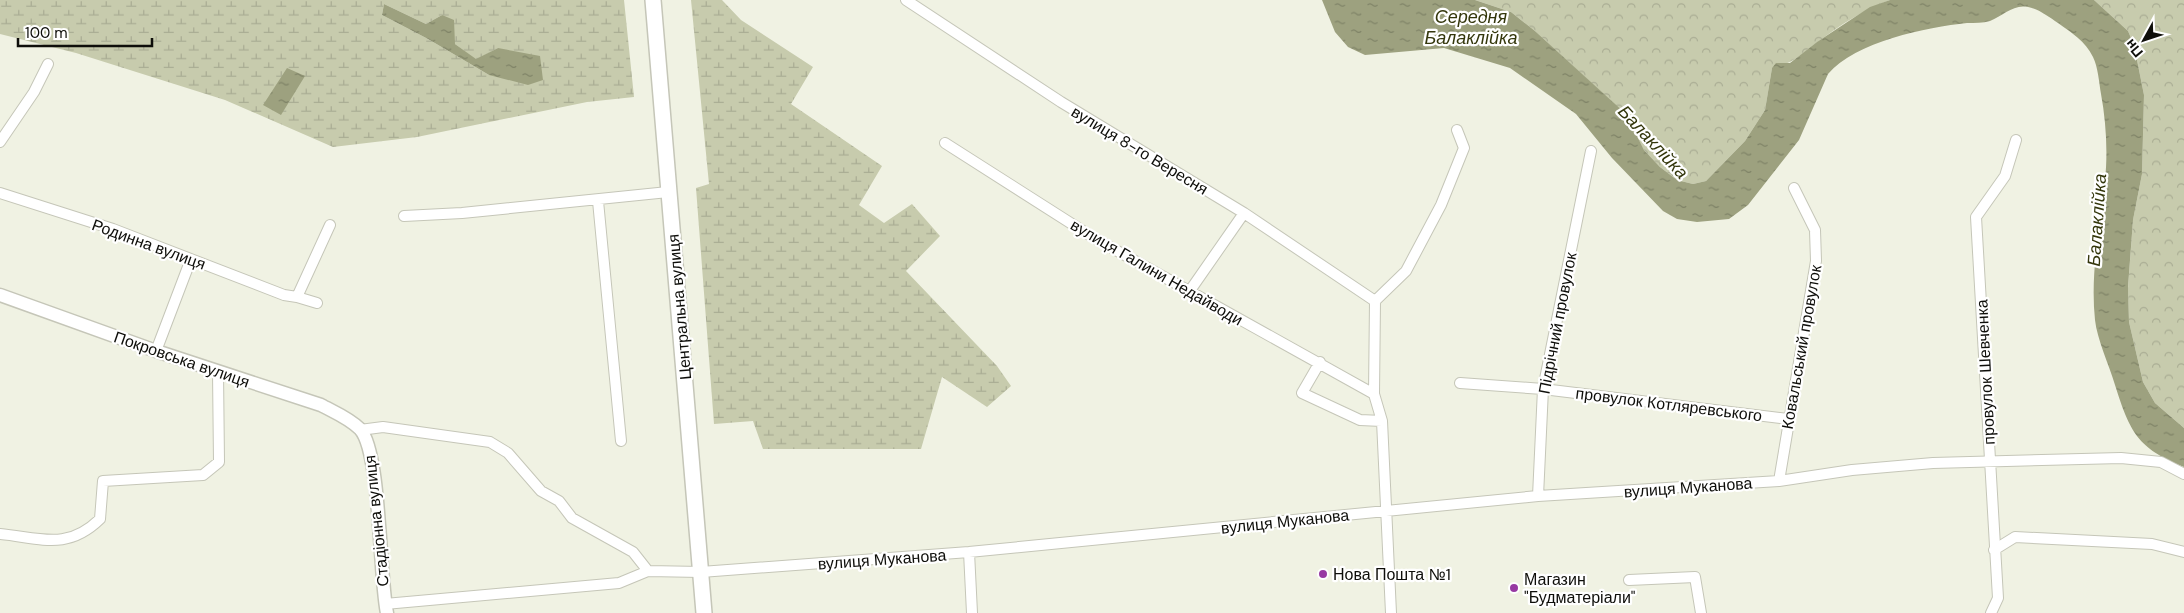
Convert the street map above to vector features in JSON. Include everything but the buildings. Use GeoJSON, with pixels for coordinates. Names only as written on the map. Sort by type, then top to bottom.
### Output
{"type":"FeatureCollection","features":[{"type":"Feature","properties":{"kind":"main road","name":"Центральна вулиця"},"geometry":{"type":"LineString","coordinates":[[653,0],[704,613]]}},
{"type":"Feature","properties":{"kind":"street","name":"вулиця 8-го Вересня"},"geometry":{"type":"LineString","coordinates":[[906,0],[1061,102],[1244,213],[1375,301]]}},
{"type":"Feature","properties":{"kind":"street"},"geometry":{"type":"LineString","coordinates":[[0,142],[34,92],[48,64]]}},
{"type":"Feature","properties":{"kind":"street"},"geometry":{"type":"LineString","coordinates":[[1391,613],[1382,421],[1374,394],[1375,301],[1406,271],[1441,205],[1464,148],[1457,130]]}},
{"type":"Feature","properties":{"kind":"street","name":"провулок Шевченка"},"geometry":{"type":"LineString","coordinates":[[1991,613],[1998,598],[1976,217],[2005,176],[2016,140]]}},
{"type":"Feature","properties":{"kind":"street","name":"вулиця Галини Недайводи"},"geometry":{"type":"LineString","coordinates":[[945,143],[1094,238],[1189,292],[1320,362],[1374,394]]}},
{"type":"Feature","properties":{"kind":"street","name":"Підрічний провулок"},"geometry":{"type":"LineString","coordinates":[[1538,496],[1543,389],[1591,151]]}},
{"type":"Feature","properties":{"kind":"street","name":"Ковальський провулок"},"geometry":{"type":"LineString","coordinates":[[1778,481],[1816,261],[1815,230],[1794,188]]}},
{"type":"Feature","properties":{"kind":"street"},"geometry":{"type":"LineString","coordinates":[[404,216],[598,201],[668,192]]}},
{"type":"Feature","properties":{"kind":"street","name":"Родинна вулиця"},"geometry":{"type":"LineString","coordinates":[[0,193],[113,229],[284,295],[317,303]]}},
{"type":"Feature","properties":{"kind":"street"},"geometry":{"type":"LineString","coordinates":[[598,201],[621,441]]}},
{"type":"Feature","properties":{"kind":"street"},"geometry":{"type":"LineString","coordinates":[[1189,292],[1244,213]]}},
{"type":"Feature","properties":{"kind":"street"},"geometry":{"type":"LineString","coordinates":[[297,297],[330,225]]}},
{"type":"Feature","properties":{"kind":"street"},"geometry":{"type":"LineString","coordinates":[[156,351],[192,259]]}},
{"type":"Feature","properties":{"kind":"street","name":"Покровська вулиця"},"geometry":{"type":"LineString","coordinates":[[0,295],[156,351],[321,405],[341,415],[360,430]]}},
{"type":"Feature","properties":{"kind":"street"},"geometry":{"type":"LineString","coordinates":[[1320,362],[1302,393],[1360,420],[1382,421]]}},
{"type":"Feature","properties":{"kind":"street"},"geometry":{"type":"LineString","coordinates":[[0,534],[65,541],[88,530],[100,519],[103,481],[203,475],[219,462],[218,372]]}},
{"type":"Feature","properties":{"kind":"street","name":"провулок Котляревського"},"geometry":{"type":"LineString","coordinates":[[1460,383],[1543,389],[1788,419]]}},
{"type":"Feature","properties":{"kind":"street"},"geometry":{"type":"LineString","coordinates":[[360,430],[383,427],[490,442],[508,453],[541,491],[559,501],[572,518],[633,552],[648,572]]}},
{"type":"Feature","properties":{"kind":"street","name":"Стадіонна вулиця"},"geometry":{"type":"LineString","coordinates":[[360,430],[367,443],[374,474],[386,608]]}},
{"type":"Feature","properties":{"kind":"street","name":"вулиця Муканова"},"geometry":{"type":"LineString","coordinates":[[386,608],[618,583],[648,572],[702,572],[968,552],[1538,496],[1778,481],[1852,470],[1933,463],[2121,458],[2161,462],[2184,474]]}},
{"type":"Feature","properties":{"kind":"street"},"geometry":{"type":"LineString","coordinates":[[1994,550],[2015,537],[2152,544],[2184,552]]}},
{"type":"Feature","properties":{"kind":"street"},"geometry":{"type":"LineString","coordinates":[[968,552],[972,613]]}},
{"type":"Feature","properties":{"kind":"street"},"geometry":{"type":"LineString","coordinates":[[1629,580],[1695,577],[1701,613]]}},
{"type":"Feature","properties":{"kind":"green space"},"geometry":{"type":"Polygon","coordinates":[[[0,0],[624,0],[634,97],[587,102],[417,137],[333,147],[225,100],[76,53],[0,34],[0,0]],[[384,4],[382,15],[428,39],[489,75],[498,48],[476,60],[455,44],[442,15],[426,24],[384,4]]]}},
{"type":"Feature","properties":{"kind":"green space"},"geometry":{"type":"Polygon","coordinates":[[[691,0],[722,0],[741,20],[813,67],[791,104],[882,166],[859,205],[884,223],[912,204],[940,236],[906,271],[997,366],[1011,386],[987,407],[942,377],[921,449],[763,449],[753,421],[714,424],[696,188],[709,184],[691,0]]]}},
{"type":"Feature","properties":{"kind":"green space"},"geometry":{"type":"Polygon","coordinates":[[[1475,0],[1890,0],[1853,18],[1793,61],[1772,68],[1765,110],[1745,141],[1706,181],[1693,184],[1677,180],[1660,167],[1644,150],[1625,114],[1535,31],[1511,12],[1475,0]]]}},
{"type":"Feature","properties":{"kind":"green space"},"geometry":{"type":"Polygon","coordinates":[[[2094,0],[2184,0],[2184,428],[2155,403],[2143,382],[2129,322],[2128,288],[2133,220],[2142,174],[2144,95],[2134,45],[2128,31],[2094,0]]]}},
{"type":"Feature","properties":{"kind":"water","name":"Середня Балаклійка"},"geometry":{"type":"Polygon","coordinates":[[[1322,0],[1475,0],[1511,12],[1535,31],[1626,114],[1644,150],[1660,167],[1677,180],[1693,184],[1706,181],[1745,141],[1765,110],[1772,68],[1776,63],[1790,63],[1817,42],[1870,7],[1890,0],[2094,0],[2128,31],[2134,45],[2144,95],[2142,174],[2133,220],[2128,287],[2129,322],[2143,382],[2155,403],[2184,428],[2184,467],[2168,460],[2145,445],[2131,427],[2101,344],[2095,320],[2094,285],[2096,250],[2106,169],[2106,148],[2104,115],[2098,75],[2093,57],[2082,42],[2040,11],[2028,7],[2018,7],[1990,21],[1951,25],[1913,32],[1855,53],[1828,74],[1799,140],[1748,205],[1729,219],[1697,222],[1677,219],[1663,211],[1612,158],[1576,114],[1510,68],[1444,48],[1365,55],[1348,47],[1335,32],[1322,0]]]}},
{"type":"Feature","properties":{"kind":"water"},"geometry":{"type":"Polygon","coordinates":[[[384,4],[426,24],[442,15],[454,20],[455,44],[476,59],[498,48],[540,56],[543,80],[528,85],[489,75],[428,39],[382,15],[384,4]]]}},
{"type":"Feature","properties":{"kind":"water"},"geometry":{"type":"Polygon","coordinates":[[[287,68],[305,76],[281,115],[263,105],[287,68]]]}},
{"type":"Feature","properties":{"kind":"place","name":"Нова Пошта №1"},"geometry":{"type":"Point","coordinates":[1323,574]}},
{"type":"Feature","properties":{"kind":"place","name":"Магазин \"Будматеріали\""},"geometry":{"type":"Point","coordinates":[1514,588]}},
{"type":"Feature","properties":{"kind":"water label","name":"Балаклійка"},"geometry":{"type":"Point","coordinates":[1653,142]}},
{"type":"Feature","properties":{"kind":"water label","name":"Балаклійка"},"geometry":{"type":"Point","coordinates":[2097,220]}}]}
